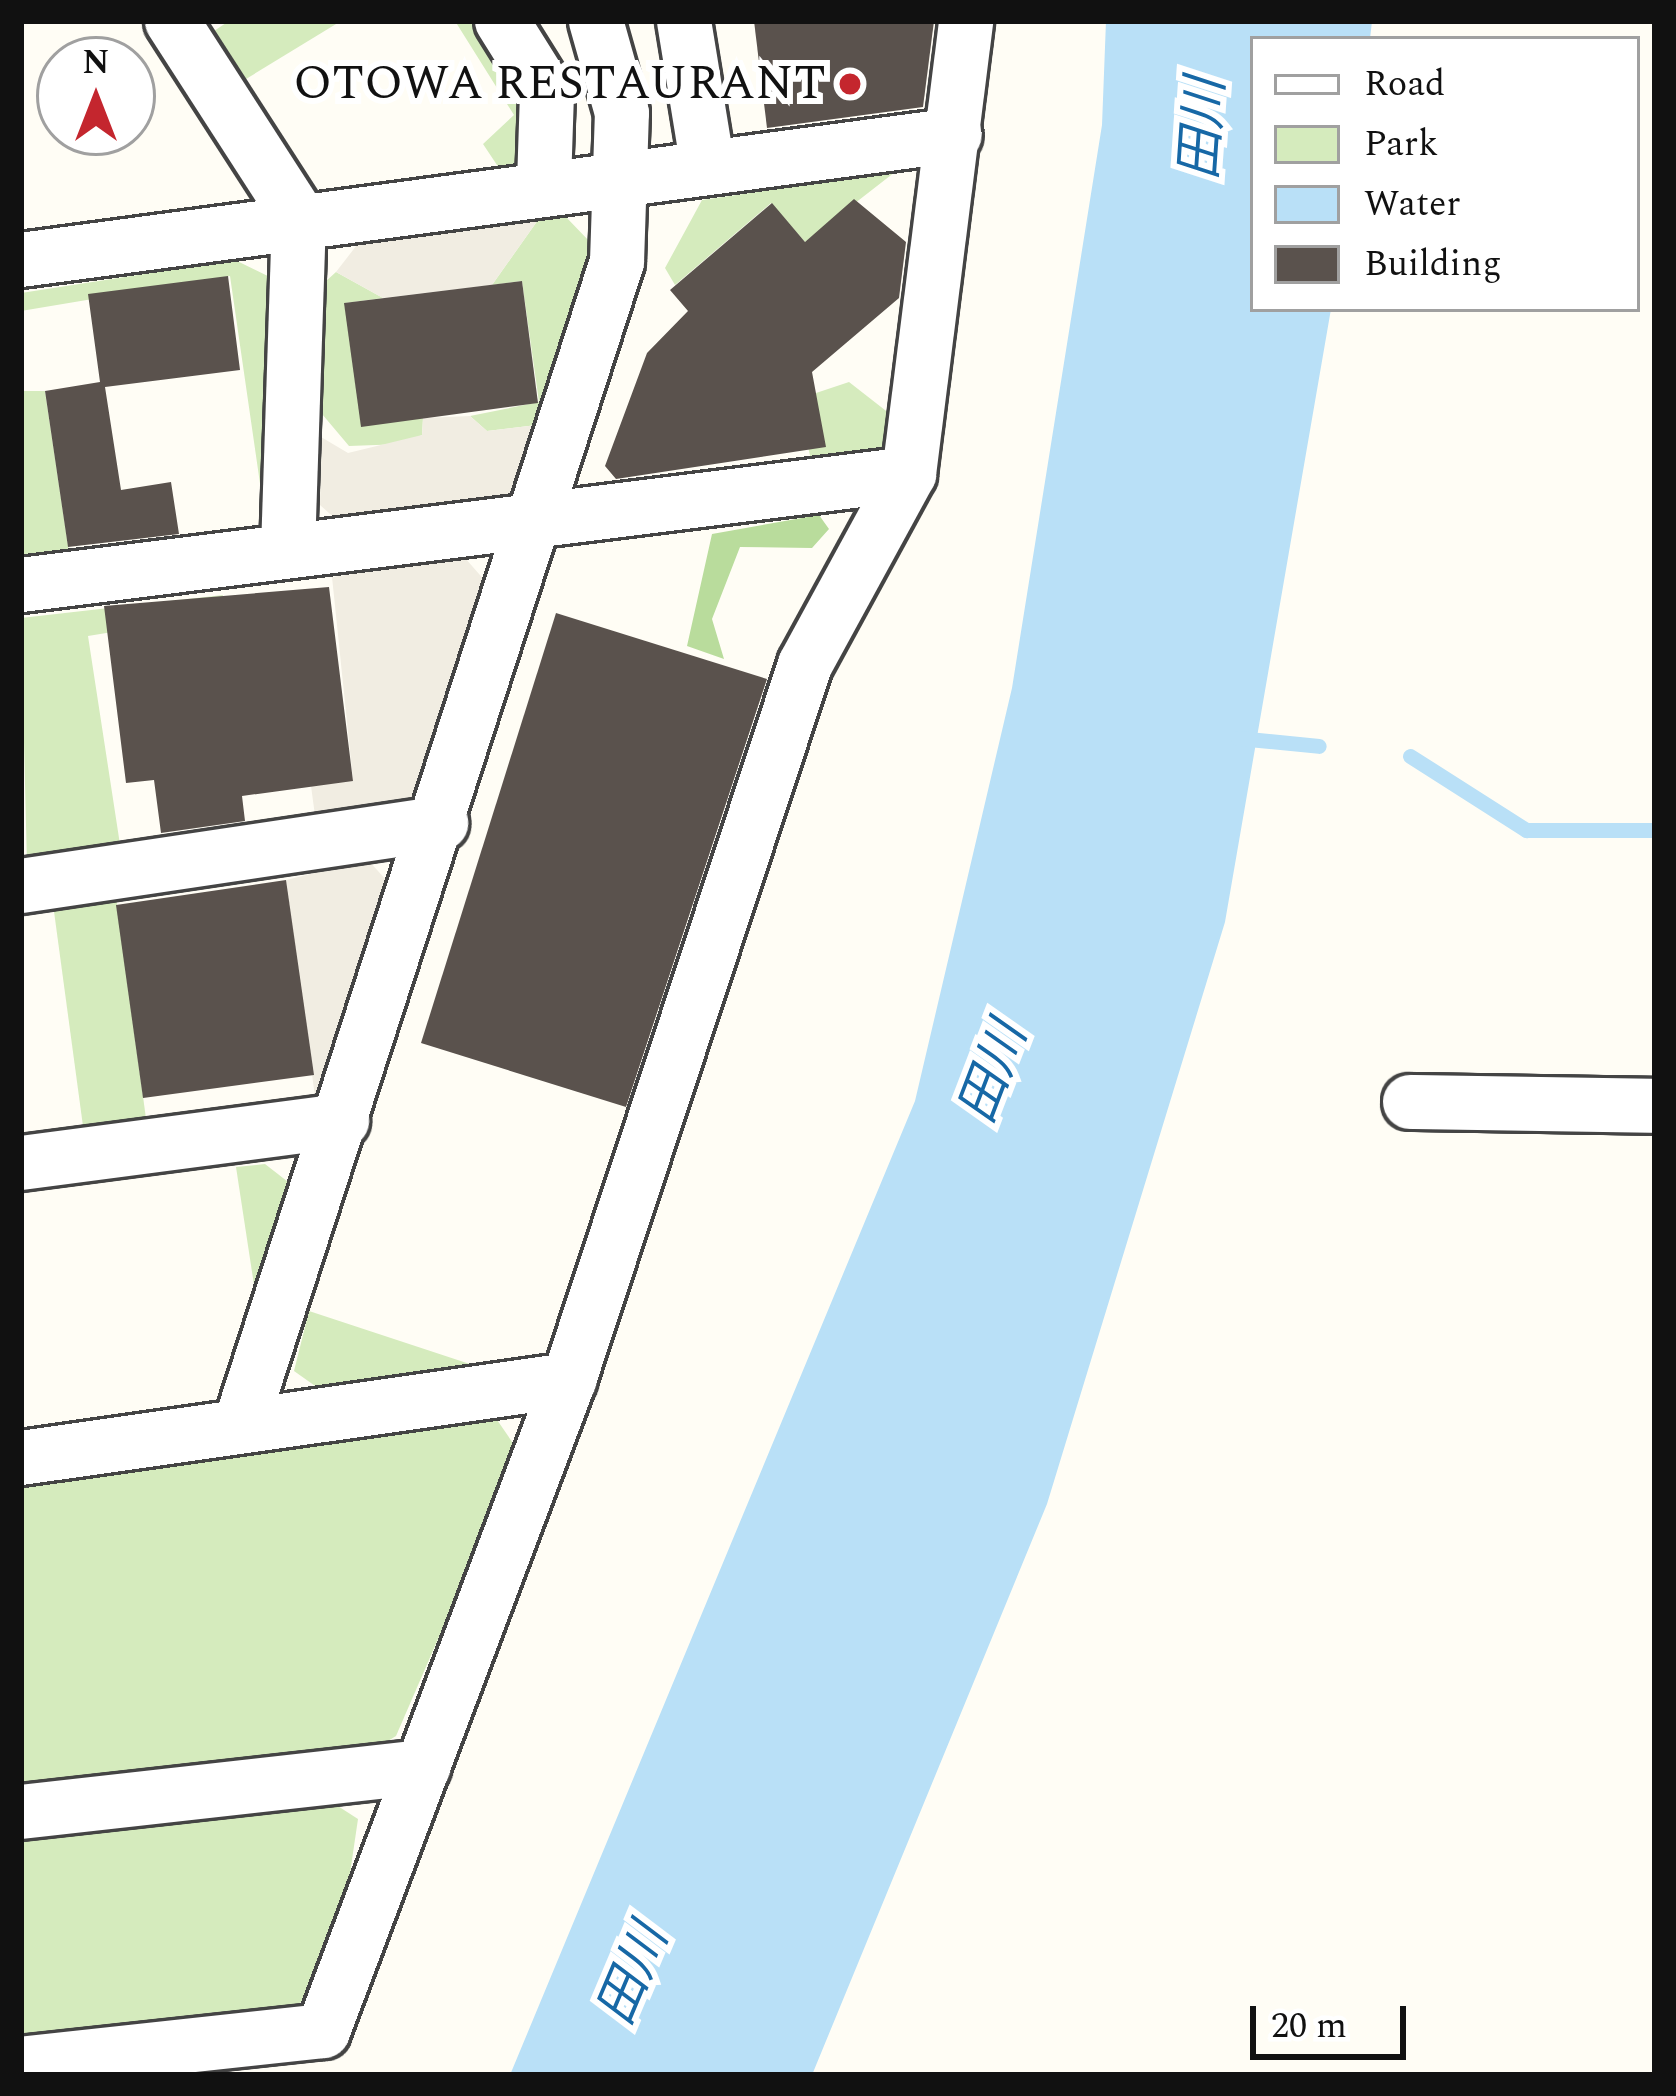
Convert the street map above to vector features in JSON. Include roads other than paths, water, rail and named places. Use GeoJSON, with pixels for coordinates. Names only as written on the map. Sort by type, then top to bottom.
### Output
{"type":"FeatureCollection","features":[{"type":"Feature","properties":{"kind":"street"},"geometry":{"type":"LineString","coordinates":[[172,21],[299,218],[288,549]]}},
{"type":"Feature","properties":{"kind":"street"},"geometry":{"type":"LineString","coordinates":[[502,21],[547,93],[544,183]]}},
{"type":"Feature","properties":{"kind":"street"},"geometry":{"type":"LineString","coordinates":[[242,1420],[539,529],[617,262],[627,172],[596,21]]}},
{"type":"Feature","properties":{"kind":"street"},"geometry":{"type":"LineString","coordinates":[[684,21],[707,161]]}},
{"type":"Feature","properties":{"kind":"street"},"geometry":{"type":"LineString","coordinates":[[21,2064],[323,2031],[569,1380],[806,665],[909,474],[966,21]]}},
{"type":"Feature","properties":{"kind":"street"},"geometry":{"type":"LineString","coordinates":[[21,260],[707,161],[955,135]]}},
{"type":"Feature","properties":{"kind":"street"},"geometry":{"type":"LineString","coordinates":[[21,585],[288,549],[539,529],[909,474]]}},
{"type":"Feature","properties":{"kind":"street"},"geometry":{"type":"LineString","coordinates":[[21,886],[441,823]]}},
{"type":"Feature","properties":{"kind":"street"},"geometry":{"type":"LineString","coordinates":[[1411,1102],[1655,1106]]}},
{"type":"Feature","properties":{"kind":"street"},"geometry":{"type":"LineString","coordinates":[[21,1163],[342,1120]]}},
{"type":"Feature","properties":{"kind":"street"},"geometry":{"type":"LineString","coordinates":[[21,1458],[242,1420],[569,1380]]}},
{"type":"Feature","properties":{"kind":"street"},"geometry":{"type":"LineString","coordinates":[[21,1812],[423,1767]]}},
{"type":"Feature","properties":{"kind":"water","name":"田川"},"geometry":{"type":"Polygon","coordinates":[[[1106,21],[1372,21],[1370,36],[1250,36],[1250,312],[1330,312],[1225,922],[1047,1504],[812,2075],[510,2075],[915,1101],[1012,688],[1102,125],[1106,21]]]}},
{"type":"Feature","properties":{"kind":"waterway"},"geometry":{"type":"LineString","coordinates":[[1238,738],[1319,746]]}},
{"type":"Feature","properties":{"kind":"waterway"},"geometry":{"type":"LineString","coordinates":[[1410,756],[1526,830],[1655,830]]}},
{"type":"Feature","properties":{"kind":"place","name":"OTOWA RESTAURANT"},"geometry":{"type":"Point","coordinates":[850,84]}}]}
